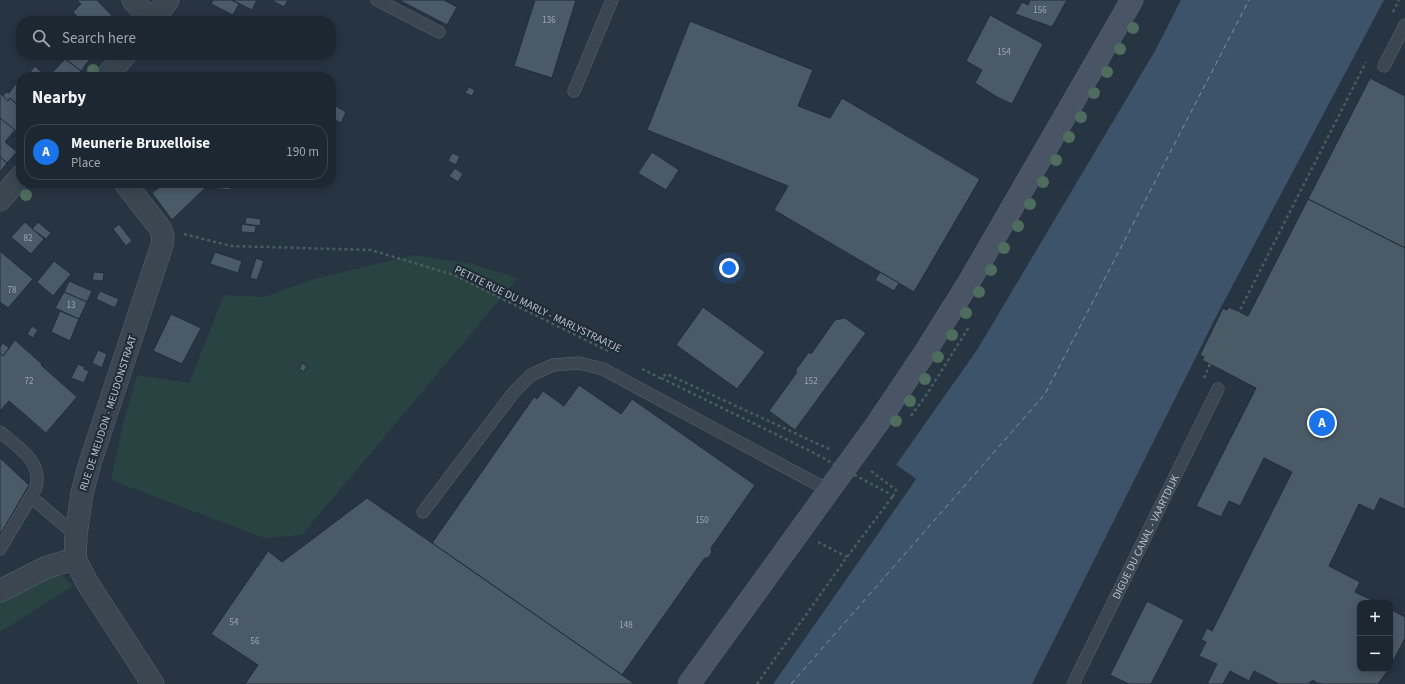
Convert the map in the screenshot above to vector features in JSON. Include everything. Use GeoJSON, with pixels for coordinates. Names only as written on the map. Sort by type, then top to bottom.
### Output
{"type":"FeatureCollection","features":[{"type":"Feature","properties":{"kind":"main road"},"geometry":{"type":"LineString","coordinates":[[689,684],[920,361],[969,282],[1132,0]]}},
{"type":"Feature","properties":{"kind":"street"},"geometry":{"type":"LineString","coordinates":[[133,0],[147,16]]}},
{"type":"Feature","properties":{"kind":"street"},"geometry":{"type":"LineString","coordinates":[[156,16],[168,0]]}},
{"type":"Feature","properties":{"kind":"street"},"geometry":{"type":"LineString","coordinates":[[110,72],[121,60]]}},
{"type":"Feature","properties":{"kind":"street"},"geometry":{"type":"LineString","coordinates":[[0,200],[16,182]]}},
{"type":"Feature","properties":{"kind":"street","name":"RUE DE MEUDON - MEUDONSTRAAT"},"geometry":{"type":"LineString","coordinates":[[130,188],[160,228],[163,236],[162,245],[90,463],[82,493],[76,535],[75,559],[88,584],[153,684]]}},
{"type":"Feature","properties":{"kind":"street"},"geometry":{"type":"LineString","coordinates":[[0,591],[47,567],[75,559]]}},
{"type":"Feature","properties":{"kind":"lane"},"geometry":{"type":"LineString","coordinates":[[377,0],[439,32]]}},
{"type":"Feature","properties":{"kind":"lane"},"geometry":{"type":"LineString","coordinates":[[574,91],[612,0]]}},
{"type":"Feature","properties":{"kind":"lane"},"geometry":{"type":"LineString","coordinates":[[1384,66],[1405,25]]}},
{"type":"Feature","properties":{"kind":"lane"},"geometry":{"type":"LineString","coordinates":[[423,512],[514,392],[531,376],[554,365],[579,363],[603,369],[828,490]]}},
{"type":"Feature","properties":{"kind":"lane","name":"DIGUE DU CANAL - VAARTDIJK"},"geometry":{"type":"LineString","coordinates":[[1072,684],[1218,389]]}},
{"type":"Feature","properties":{"kind":"lane"},"geometry":{"type":"LineString","coordinates":[[0,432],[29,457],[36,468],[37,476],[35,490],[0,549]]}},
{"type":"Feature","properties":{"kind":"lane"},"geometry":{"type":"LineString","coordinates":[[37,502],[76,535]]}},
{"type":"Feature","properties":{"kind":"path"},"geometry":{"type":"LineString","coordinates":[[1392,14],[1400,0]]}},
{"type":"Feature","properties":{"kind":"path"},"geometry":{"type":"LineString","coordinates":[[1206,414],[1199,392],[1210,364],[1239,312],[1370,56]]}},
{"type":"Feature","properties":{"kind":"path","name":"PETITE RUE DU MARLY - MARLYSTRAATJE"},"geometry":{"type":"LineString","coordinates":[[181,234],[231,246],[371,250],[454,275],[611,353]]}},
{"type":"Feature","properties":{"kind":"path"},"geometry":{"type":"LineString","coordinates":[[639,368],[791,442],[892,495]]}},
{"type":"Feature","properties":{"kind":"path"},"geometry":{"type":"LineString","coordinates":[[660,378],[667,374],[829,449],[834,449]]}},
{"type":"Feature","properties":{"kind":"path"},"geometry":{"type":"LineString","coordinates":[[758,684],[896,490],[870,470]]}},
{"type":"Feature","properties":{"kind":"path"},"geometry":{"type":"LineString","coordinates":[[817,541],[847,558]]}},
{"type":"Feature","properties":{"kind":"green space"},"geometry":{"type":"Polygon","coordinates":[[[413,255],[469,263],[518,278],[302,535],[264,538],[111,480],[123,424],[137,375],[189,383],[224,295],[264,297],[314,279],[413,255]]]}},
{"type":"Feature","properties":{"kind":"green space"},"geometry":{"type":"Polygon","coordinates":[[[59,575],[65,578],[73,586],[0,632],[0,595],[37,576],[59,575]]]}},
{"type":"Feature","properties":{"kind":"water"},"geometry":{"type":"Polygon","coordinates":[[[1181,0],[1384,0],[1219,311],[1032,684],[773,684],[916,479],[896,465],[977,350],[1155,51],[1181,0]]]}},
{"type":"Feature","properties":{"kind":"pier"},"geometry":{"type":"Polygon","coordinates":[[[895,464],[916,479],[773,684],[771,684],[914,480],[895,467],[895,464]]]}},
{"type":"Feature","properties":{"kind":"building"},"geometry":{"type":"Polygon","coordinates":[[[77,0],[97,0],[112,16],[77,16],[73,12],[81,4],[77,0]]]}},
{"type":"Feature","properties":{"kind":"building"},"geometry":{"type":"Polygon","coordinates":[[[213,0],[232,0],[239,4],[233,15],[211,4],[213,0]]]}},
{"type":"Feature","properties":{"kind":"building"},"geometry":{"type":"Polygon","coordinates":[[[232,0],[257,0],[252,10],[232,0]]]}},
{"type":"Feature","properties":{"kind":"building"},"geometry":{"type":"Polygon","coordinates":[[[271,0],[288,0],[284,7],[271,0]]]}},
{"type":"Feature","properties":{"kind":"building"},"geometry":{"type":"Polygon","coordinates":[[[399,0],[444,0],[457,7],[447,25],[399,0]]]}},
{"type":"Feature","properties":{"kind":"building"},"geometry":{"type":"Polygon","coordinates":[[[535,0],[576,0],[552,78],[514,66],[535,0]]]}},
{"type":"Feature","properties":{"kind":"building"},"geometry":{"type":"Polygon","coordinates":[[[1030,0],[1067,0],[1052,27],[1015,14],[1022,2],[1028,5],[1030,0]]]}},
{"type":"Feature","properties":{"kind":"building"},"geometry":{"type":"Polygon","coordinates":[[[990,15],[1043,44],[1012,104],[997,97],[975,83],[982,70],[966,61],[990,15]]]}},
{"type":"Feature","properties":{"kind":"building"},"geometry":{"type":"Polygon","coordinates":[[[690,21],[813,70],[798,106],[830,118],[842,98],[980,179],[914,292],[774,210],[788,186],[647,130],[690,21]]]}},
{"type":"Feature","properties":{"kind":"building"},"geometry":{"type":"Polygon","coordinates":[[[64,60],[66,60],[81,71],[80,72],[53,72],[64,60]]]}},
{"type":"Feature","properties":{"kind":"building"},"geometry":{"type":"Polygon","coordinates":[[[67,60],[89,60],[81,71],[67,60]]]}},
{"type":"Feature","properties":{"kind":"building"},"geometry":{"type":"Polygon","coordinates":[[[35,66],[41,72],[30,72],[35,66]]]}},
{"type":"Feature","properties":{"kind":"building"},"geometry":{"type":"Polygon","coordinates":[[[1370,78],[1405,96],[1405,248],[1308,199],[1370,78]]]}},
{"type":"Feature","properties":{"kind":"building"},"geometry":{"type":"Polygon","coordinates":[[[16,83],[16,103],[10,98],[8,101],[3,96],[6,92],[9,93],[16,83]]]}},
{"type":"Feature","properties":{"kind":"building"},"geometry":{"type":"Polygon","coordinates":[[[469,87],[475,90],[472,96],[465,93],[469,87]]]}},
{"type":"Feature","properties":{"kind":"building"},"geometry":{"type":"Polygon","coordinates":[[[0,93],[8,101],[10,98],[16,103],[16,132],[0,118],[0,93]]]}},
{"type":"Feature","properties":{"kind":"building"},"geometry":{"type":"Polygon","coordinates":[[[336,106],[346,112],[341,123],[336,120],[336,106]]]}},
{"type":"Feature","properties":{"kind":"building"},"geometry":{"type":"Polygon","coordinates":[[[0,118],[15,130],[5,142],[16,151],[16,153],[7,163],[0,157],[0,118]]]}},
{"type":"Feature","properties":{"kind":"building"},"geometry":{"type":"Polygon","coordinates":[[[652,152],[679,170],[666,190],[638,173],[652,152]]]}},
{"type":"Feature","properties":{"kind":"building"},"geometry":{"type":"Polygon","coordinates":[[[452,153],[460,156],[456,165],[448,161],[452,153]]]}},
{"type":"Feature","properties":{"kind":"building"},"geometry":{"type":"Polygon","coordinates":[[[0,157],[7,163],[0,172],[0,157]]]}},
{"type":"Feature","properties":{"kind":"building"},"geometry":{"type":"Polygon","coordinates":[[[455,168],[463,174],[458,182],[449,176],[455,168]]]}},
{"type":"Feature","properties":{"kind":"building"},"geometry":{"type":"Polygon","coordinates":[[[158,188],[205,188],[172,220],[152,193],[158,188]]]}},
{"type":"Feature","properties":{"kind":"building"},"geometry":{"type":"Polygon","coordinates":[[[220,188],[231,188],[229,190],[220,188]]]}},
{"type":"Feature","properties":{"kind":"building"},"geometry":{"type":"Polygon","coordinates":[[[1308,199],[1405,248],[1405,509],[1380,498],[1374,511],[1359,504],[1329,566],[1360,582],[1355,592],[1372,600],[1357,600],[1357,672],[1387,672],[1378,684],[1323,684],[1317,683],[1313,680],[1308,684],[1279,684],[1254,671],[1249,681],[1230,671],[1223,684],[1207,684],[1217,664],[1199,656],[1206,642],[1201,640],[1207,628],[1212,631],[1292,472],[1264,458],[1240,506],[1229,501],[1221,517],[1196,506],[1256,388],[1202,360],[1204,357],[1200,355],[1223,308],[1227,310],[1229,307],[1248,316],[1308,199]]]}},
{"type":"Feature","properties":{"kind":"building"},"geometry":{"type":"Polygon","coordinates":[[[246,217],[261,219],[260,226],[245,224],[246,217]]]}},
{"type":"Feature","properties":{"kind":"building"},"geometry":{"type":"Polygon","coordinates":[[[25,222],[44,239],[31,254],[11,237],[25,222]]]}},
{"type":"Feature","properties":{"kind":"building"},"geometry":{"type":"Polygon","coordinates":[[[38,222],[51,233],[46,239],[32,229],[38,222]]]}},
{"type":"Feature","properties":{"kind":"building"},"geometry":{"type":"Polygon","coordinates":[[[119,224],[132,241],[126,246],[113,229],[119,224]]]}},
{"type":"Feature","properties":{"kind":"building"},"geometry":{"type":"Polygon","coordinates":[[[242,224],[256,226],[255,233],[241,232],[242,224]]]}},
{"type":"Feature","properties":{"kind":"building"},"geometry":{"type":"Polygon","coordinates":[[[0,251],[33,279],[8,308],[0,302],[0,251]]]}},
{"type":"Feature","properties":{"kind":"building"},"geometry":{"type":"Polygon","coordinates":[[[215,252],[242,261],[238,273],[210,264],[215,252]]]}},
{"type":"Feature","properties":{"kind":"building"},"geometry":{"type":"Polygon","coordinates":[[[256,258],[264,261],[257,280],[250,278],[256,258]]]}},
{"type":"Feature","properties":{"kind":"building"},"geometry":{"type":"Polygon","coordinates":[[[54,261],[71,274],[53,296],[37,282],[54,261]]]}},
{"type":"Feature","properties":{"kind":"building"},"geometry":{"type":"Polygon","coordinates":[[[94,272],[104,273],[103,281],[92,280],[94,272]]]}},
{"type":"Feature","properties":{"kind":"building"},"geometry":{"type":"Polygon","coordinates":[[[880,272],[899,283],[894,291],[875,280],[880,272]]]}},
{"type":"Feature","properties":{"kind":"building"},"geometry":{"type":"Polygon","coordinates":[[[69,281],[92,291],[87,302],[64,292],[69,281]]]}},
{"type":"Feature","properties":{"kind":"building"},"geometry":{"type":"Polygon","coordinates":[[[100,291],[119,299],[115,308],[96,299],[100,291]]]}},
{"type":"Feature","properties":{"kind":"building"},"geometry":{"type":"Polygon","coordinates":[[[64,292],[87,302],[79,319],[55,308],[64,292]]]}},
{"type":"Feature","properties":{"kind":"building"},"geometry":{"type":"Polygon","coordinates":[[[703,307],[765,352],[737,389],[676,345],[703,307]]]}},
{"type":"Feature","properties":{"kind":"building"},"geometry":{"type":"Polygon","coordinates":[[[60,311],[79,319],[70,341],[51,332],[60,311]]]}},
{"type":"Feature","properties":{"kind":"building"},"geometry":{"type":"Polygon","coordinates":[[[171,314],[201,328],[182,364],[153,351],[171,314]]]}},
{"type":"Feature","properties":{"kind":"building"},"geometry":{"type":"Polygon","coordinates":[[[845,318],[866,333],[795,430],[769,411],[797,372],[795,371],[809,352],[811,354],[835,320],[845,318]]]}},
{"type":"Feature","properties":{"kind":"building"},"geometry":{"type":"Polygon","coordinates":[[[32,326],[38,330],[33,338],[27,334],[32,326]]]}},
{"type":"Feature","properties":{"kind":"building"},"geometry":{"type":"Polygon","coordinates":[[[15,340],[77,397],[46,433],[9,401],[0,411],[0,353],[3,356],[15,340]]]}},
{"type":"Feature","properties":{"kind":"building"},"geometry":{"type":"Polygon","coordinates":[[[3,343],[9,348],[3,356],[0,353],[0,347],[3,343]]]}},
{"type":"Feature","properties":{"kind":"building"},"geometry":{"type":"Polygon","coordinates":[[[98,350],[107,354],[102,368],[92,363],[98,350]]]}},
{"type":"Feature","properties":{"kind":"building"},"geometry":{"type":"Polygon","coordinates":[[[302,363],[307,366],[304,372],[299,369],[302,363]]]}},
{"type":"Feature","properties":{"kind":"building"},"geometry":{"type":"Polygon","coordinates":[[[78,364],[85,367],[84,369],[89,371],[84,383],[71,378],[78,364]]]}},
{"type":"Feature","properties":{"kind":"building"},"geometry":{"type":"Polygon","coordinates":[[[579,385],[621,414],[632,399],[755,485],[711,548],[712,552],[709,557],[704,559],[622,675],[432,543],[534,397],[537,399],[543,391],[564,406],[579,385]]]}},
{"type":"Feature","properties":{"kind":"building"},"geometry":{"type":"Polygon","coordinates":[[[0,458],[29,485],[0,535],[0,458]]]}},
{"type":"Feature","properties":{"kind":"building"},"geometry":{"type":"Polygon","coordinates":[[[367,498],[635,684],[245,684],[258,665],[211,634],[268,551],[282,562],[367,498]]]}},
{"type":"Feature","properties":{"kind":"building"},"geometry":{"type":"Polygon","coordinates":[[[1147,601],[1184,620],[1151,684],[1129,684],[1110,675],[1147,601]]]}},
{"type":"Feature","properties":{"kind":"building"},"geometry":{"type":"Polygon","coordinates":[[[1393,611],[1405,617],[1405,638],[1393,661],[1393,611]]]}},
{"type":"Feature","properties":{"kind":"ferry route"},"geometry":{"type":"LineString","coordinates":[[791,684],[1045,394],[1249,0]]}},
{"type":"Feature","properties":{"kind":"place","name":"Meunerie Bruxelloise"},"geometry":{"type":"Point","coordinates":[1322,423]}}]}
